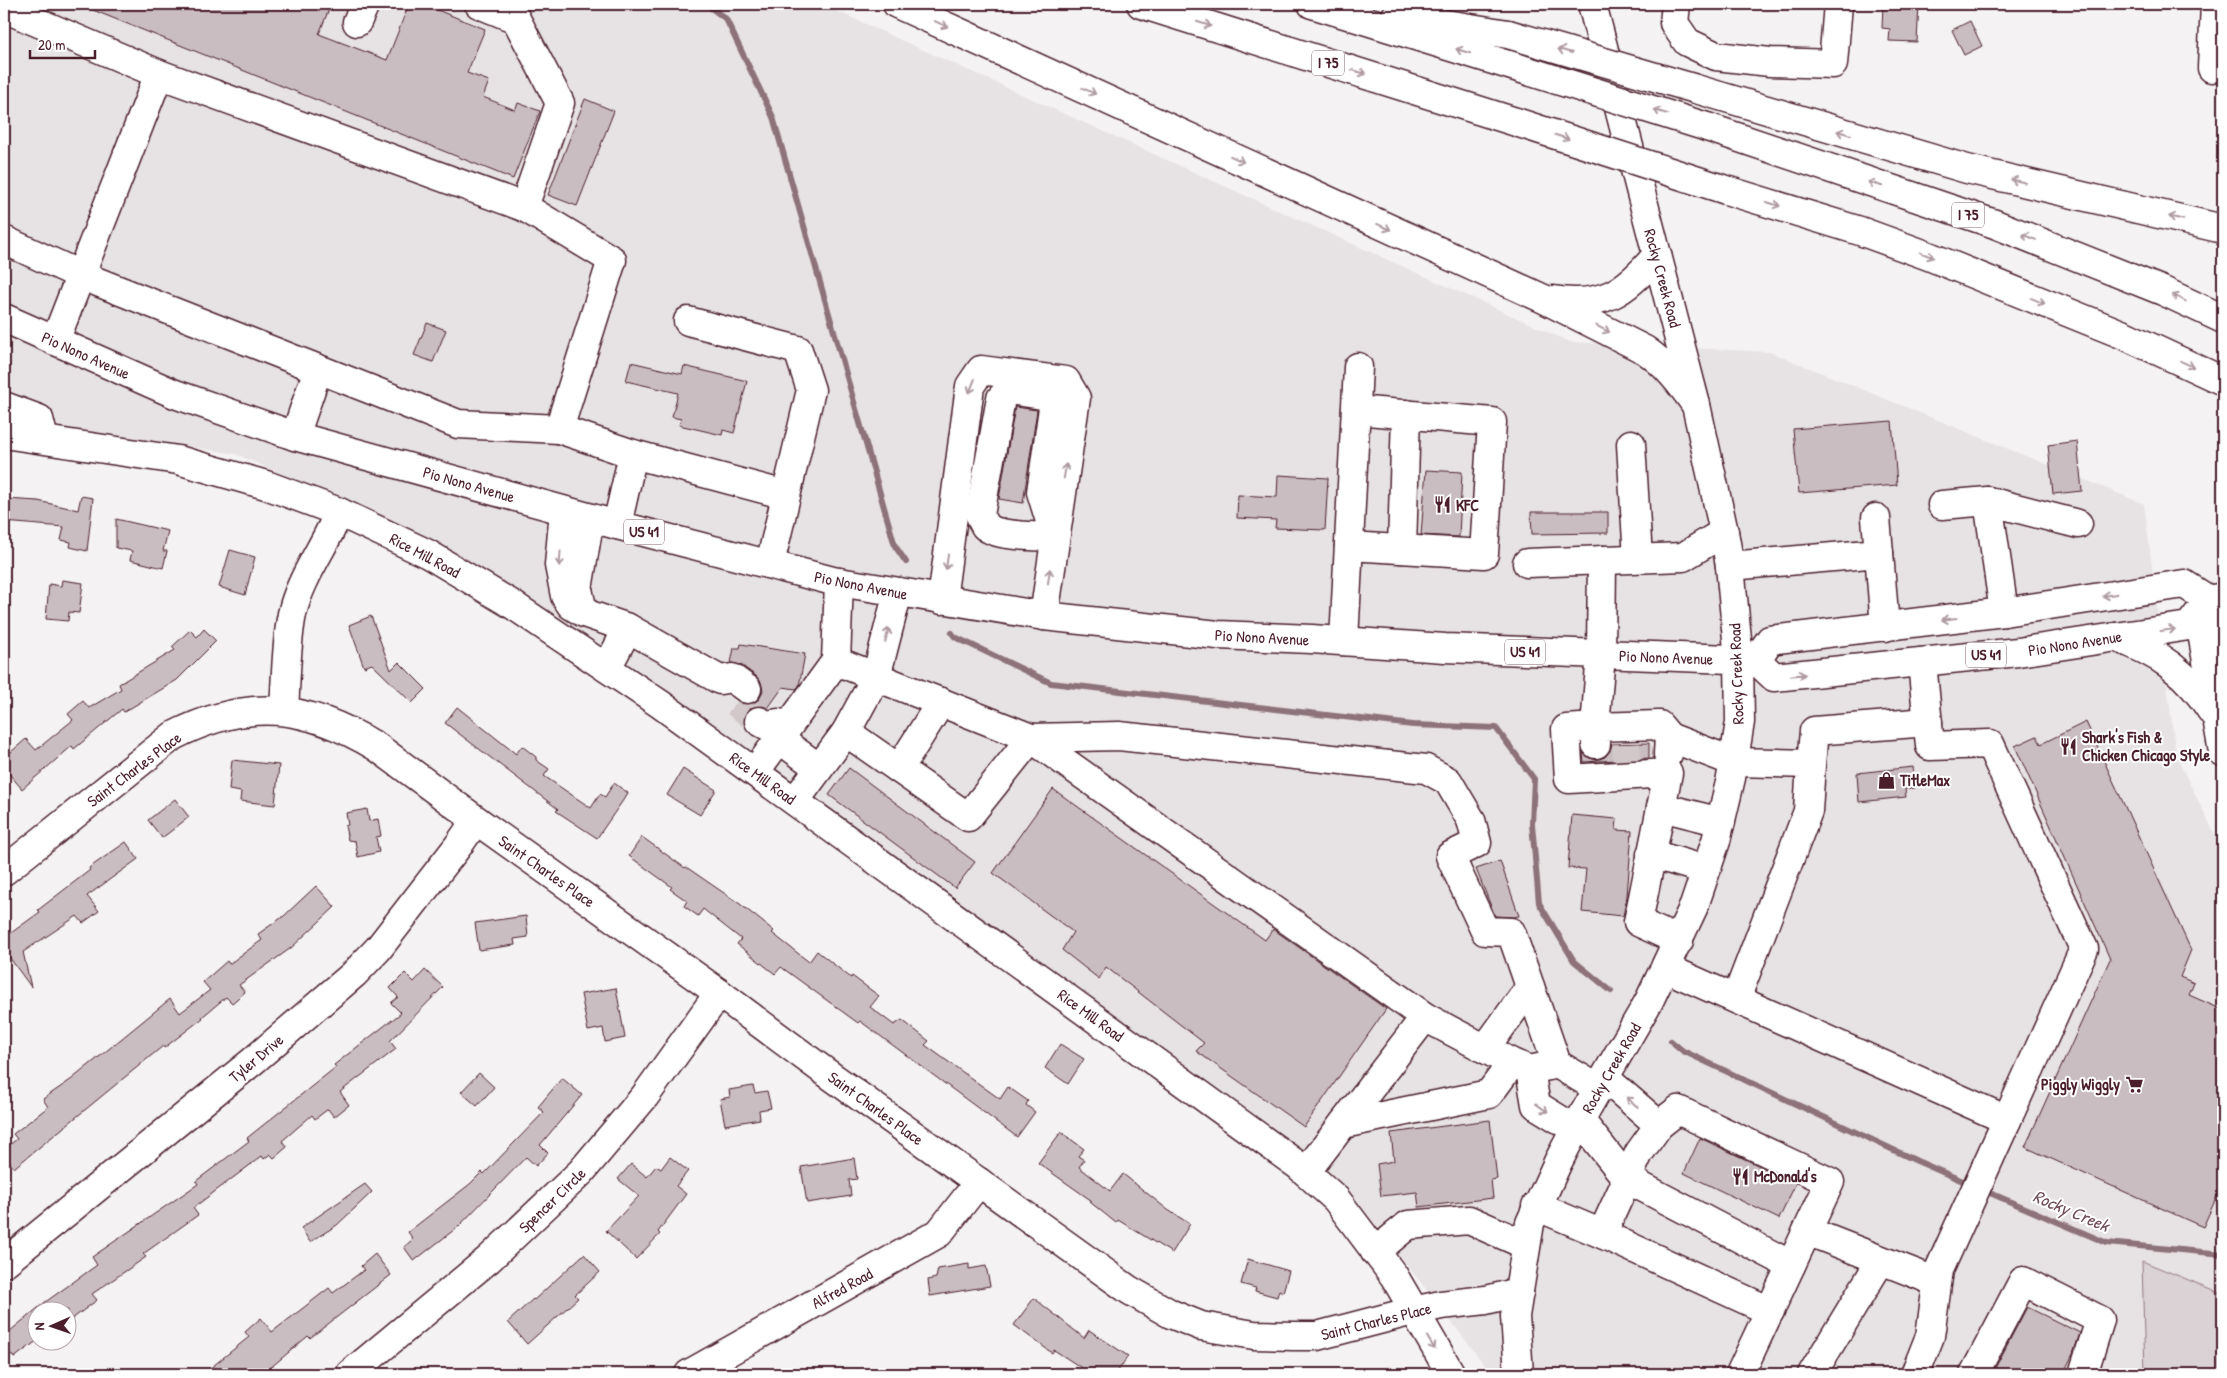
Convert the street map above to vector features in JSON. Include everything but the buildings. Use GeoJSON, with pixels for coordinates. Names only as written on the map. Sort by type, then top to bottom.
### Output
{"type":"FeatureCollection","features":[{"type":"Feature","properties":{"kind":"main road"},"geometry":{"type":"LineString","coordinates":[[479,4],[516,19],[560,102],[524,207]]}},
{"type":"Feature","properties":{"kind":"main road"},"geometry":{"type":"LineString","coordinates":[[897,4],[1544,298],[1651,354],[1669,369],[1696,405]]}},
{"type":"Feature","properties":{"kind":"main road","name":"I 75"},"geometry":{"type":"LineString","coordinates":[[1141,4],[1860,231],[1926,255],[2124,335],[2223,381]]}},
{"type":"Feature","properties":{"kind":"main road","name":"Rocky Creek Road"},"geometry":{"type":"LineString","coordinates":[[1519,1374],[1514,1316],[1530,1223],[1536,1206],[1577,1125],[1602,1084],[1666,968],[1694,906],[1721,822],[1734,762],[1747,660],[1724,532],[1696,405],[1592,4]]}},
{"type":"Feature","properties":{"kind":"main road"},"geometry":{"type":"LineString","coordinates":[[1676,4],[1674,23],[1687,42],[1716,56],[1770,62],[1832,64],[1838,4]]}},
{"type":"Feature","properties":{"kind":"main road"},"geometry":{"type":"LineString","coordinates":[[2212,68],[2215,4]]}},
{"type":"Feature","properties":{"kind":"main road"},"geometry":{"type":"LineString","coordinates":[[1316,5],[1414,18],[1508,34],[1967,169],[2223,229]]}},
{"type":"Feature","properties":{"kind":"main road","name":"I 75"},"geometry":{"type":"LineString","coordinates":[[1316,5],[1707,127],[1995,224],[2163,291],[2223,320]]}},
{"type":"Feature","properties":{"kind":"main road"},"geometry":{"type":"LineString","coordinates":[[4,8],[159,74],[524,207],[612,260],[559,429]]}},
{"type":"Feature","properties":{"kind":"main road"},"geometry":{"type":"LineString","coordinates":[[55,341],[159,74]]}},
{"type":"Feature","properties":{"kind":"main road"},"geometry":{"type":"LineString","coordinates":[[4,240],[80,275],[458,424],[559,429],[633,454],[786,496]]}},
{"type":"Feature","properties":{"kind":"main road"},"geometry":{"type":"LineString","coordinates":[[1544,298],[1573,303],[1594,300],[1617,292],[1638,278],[1657,255]]}},
{"type":"Feature","properties":{"kind":"main road","name":"Pio Nono Avenue"},"geometry":{"type":"LineString","coordinates":[[4,318],[175,394],[295,436],[590,518],[839,582],[1044,616],[1218,636],[1344,641],[1445,648],[1747,660],[1774,677],[2018,652],[2190,626],[2216,599]]}},
{"type":"Feature","properties":{"kind":"main road"},"geometry":{"type":"LineString","coordinates":[[688,321],[798,350],[811,390],[770,564]]}},
{"type":"Feature","properties":{"kind":"main road"},"geometry":{"type":"LineString","coordinates":[[1344,641],[1358,367]]}},
{"type":"Feature","properties":{"kind":"main road"},"geometry":{"type":"LineString","coordinates":[[295,436],[318,369]]}},
{"type":"Feature","properties":{"kind":"main road"},"geometry":{"type":"LineString","coordinates":[[942,600],[970,386],[981,370],[1066,381],[1076,398],[1044,616]]}},
{"type":"Feature","properties":{"kind":"main road"},"geometry":{"type":"LineString","coordinates":[[1010,390],[1049,396],[1053,408],[1041,492],[1055,537],[1006,534],[995,531],[985,526],[980,515],[1001,398],[1010,390]]}},
{"type":"Feature","properties":{"kind":"main road"},"geometry":{"type":"LineString","coordinates":[[4,406],[38,419],[44,439]]}},
{"type":"Feature","properties":{"kind":"main road"},"geometry":{"type":"LineString","coordinates":[[1349,546],[1484,554],[1492,422],[1356,410]]}},
{"type":"Feature","properties":{"kind":"main road"},"geometry":{"type":"LineString","coordinates":[[1402,549],[1406,414]]}},
{"type":"Feature","properties":{"kind":"main road","name":"Rice Mill Road"},"geometry":{"type":"LineString","coordinates":[[4,434],[178,460],[266,485],[339,512],[428,554],[513,605],[607,668],[755,772],[1306,1172],[1336,1199],[1394,1276],[1412,1310],[1451,1374]]}},
{"type":"Feature","properties":{"kind":"main road"},"geometry":{"type":"LineString","coordinates":[[1631,444],[1638,558]]}},
{"type":"Feature","properties":{"kind":"main road"},"geometry":{"type":"LineString","coordinates":[[617,525],[633,454]]}},
{"type":"Feature","properties":{"kind":"main road"},"geometry":{"type":"LineString","coordinates":[[1988,501],[2004,612]]}},
{"type":"Feature","properties":{"kind":"main road"},"geometry":{"type":"LineString","coordinates":[[1942,505],[1988,501],[2078,524]]}},
{"type":"Feature","properties":{"kind":"main road"},"geometry":{"type":"LineString","coordinates":[[564,511],[559,565],[565,596],[571,605],[584,613],[628,628],[720,680],[722,694],[742,697]]}},
{"type":"Feature","properties":{"kind":"main road"},"geometry":{"type":"LineString","coordinates":[[284,710],[292,615],[303,582],[329,536],[339,512]]}},
{"type":"Feature","properties":{"kind":"main road"},"geometry":{"type":"LineString","coordinates":[[953,525],[980,515]]}},
{"type":"Feature","properties":{"kind":"main road"},"geometry":{"type":"LineString","coordinates":[[584,613],[578,589],[590,518]]}},
{"type":"Feature","properties":{"kind":"main road"},"geometry":{"type":"LineString","coordinates":[[1876,518],[1885,627]]}},
{"type":"Feature","properties":{"kind":"main road"},"geometry":{"type":"LineString","coordinates":[[1527,563],[1683,557],[1724,532]]}},
{"type":"Feature","properties":{"kind":"main road"},"geometry":{"type":"LineString","coordinates":[[1730,566],[1879,553]]}},
{"type":"Feature","properties":{"kind":"main road"},"geometry":{"type":"LineString","coordinates":[[1596,754],[1601,654],[1602,560]]}},
{"type":"Feature","properties":{"kind":"main road"},"geometry":{"type":"LineString","coordinates":[[755,772],[772,722],[836,661],[839,582]]}},
{"type":"Feature","properties":{"kind":"main road"},"geometry":{"type":"LineString","coordinates":[[1747,660],[1770,640],[2004,612],[2184,584],[2216,599],[2202,633],[2223,752]]}},
{"type":"Feature","properties":{"kind":"main road"},"geometry":{"type":"LineString","coordinates":[[795,801],[846,732],[876,677],[898,592]]}},
{"type":"Feature","properties":{"kind":"main road"},"geometry":{"type":"LineString","coordinates":[[607,668],[628,628]]}},
{"type":"Feature","properties":{"kind":"main road"},"geometry":{"type":"LineString","coordinates":[[2115,637],[2138,645],[2179,671],[2199,690],[2216,718]]}},
{"type":"Feature","properties":{"kind":"main road"},"geometry":{"type":"LineString","coordinates":[[836,661],[1031,738],[1425,1017],[1521,1066],[1557,1064],[1602,1084],[1659,1125]]}},
{"type":"Feature","properties":{"kind":"main road"},"geometry":{"type":"LineString","coordinates":[[1915,1374],[1930,1336],[1939,1270],[2084,950],[1990,744],[1930,746],[1922,662]]}},
{"type":"Feature","properties":{"kind":"main road"},"geometry":{"type":"LineString","coordinates":[[899,769],[941,702]]}},
{"type":"Feature","properties":{"kind":"main road","name":"Saint Charles Place"},"geometry":{"type":"LineString","coordinates":[[4,871],[173,736],[194,725],[241,711],[284,710],[312,716],[360,736],[377,746],[476,820],[1129,1290],[1171,1314],[1201,1326],[1254,1334],[1317,1336],[1341,1331],[1412,1310],[1486,1300],[1519,1292]]}},
{"type":"Feature","properties":{"kind":"main road"},"geometry":{"type":"LineString","coordinates":[[772,722],[819,768]]}},
{"type":"Feature","properties":{"kind":"main road"},"geometry":{"type":"LineString","coordinates":[[1736,1000],[1808,811],[1814,731],[1928,722]]}},
{"type":"Feature","properties":{"kind":"main road"},"geometry":{"type":"LineString","coordinates":[[1596,754],[1626,753],[1659,725],[1668,737],[1734,762],[1811,764]]}},
{"type":"Feature","properties":{"kind":"main road"},"geometry":{"type":"LineString","coordinates":[[846,732],[968,817],[1031,738]]}},
{"type":"Feature","properties":{"kind":"main road"},"geometry":{"type":"LineString","coordinates":[[1031,738],[1119,736],[1426,769],[1448,781],[1471,820],[1477,843],[1450,856],[1485,931],[1511,932],[1557,1064]]}},
{"type":"Feature","properties":{"kind":"main road"},"geometry":{"type":"LineString","coordinates":[[1668,737],[1668,773],[1638,922],[1679,941]]}},
{"type":"Feature","properties":{"kind":"main road"},"geometry":{"type":"LineString","coordinates":[[1596,754],[1626,753],[1668,773]]}},
{"type":"Feature","properties":{"kind":"main road"},"geometry":{"type":"LineString","coordinates":[[1661,807],[1721,822]]}},
{"type":"Feature","properties":{"kind":"main road","name":"Tyler Drive"},"geometry":{"type":"LineString","coordinates":[[4,1263],[253,1061],[354,974],[378,949],[476,820]]}},
{"type":"Feature","properties":{"kind":"main road"},"geometry":{"type":"LineString","coordinates":[[1652,854],[1706,870]]}},
{"type":"Feature","properties":{"kind":"main road"},"geometry":{"type":"LineString","coordinates":[[1666,968],[2007,1120]]}},
{"type":"Feature","properties":{"kind":"main road"},"geometry":{"type":"LineString","coordinates":[[1485,1048],[1530,987]]}},
{"type":"Feature","properties":{"kind":"main road","name":"Spencer Circle"},"geometry":{"type":"LineString","coordinates":[[350,1374],[489,1259],[581,1172],[645,1096],[718,993]]}},
{"type":"Feature","properties":{"kind":"main road"},"geometry":{"type":"LineString","coordinates":[[1306,1172],[1425,1017]]}},
{"type":"Feature","properties":{"kind":"main road"},"geometry":{"type":"LineString","coordinates":[[1343,1124],[1489,1094],[1521,1066]]}},
{"type":"Feature","properties":{"kind":"main road"},"geometry":{"type":"LineString","coordinates":[[1521,1066],[1536,1105],[1577,1125],[1627,1179],[1791,1265]]}},
{"type":"Feature","properties":{"kind":"main road"},"geometry":{"type":"LineString","coordinates":[[1602,1234],[1639,1153],[1659,1125],[1678,1110],[1830,1182],[1740,1374]]}},
{"type":"Feature","properties":{"kind":"main road","name":"Alfred Road"},"geometry":{"type":"LineString","coordinates":[[689,1374],[939,1234],[979,1182]]}},
{"type":"Feature","properties":{"kind":"main road"},"geometry":{"type":"LineString","coordinates":[[1536,1206],[1770,1311]]}},
{"type":"Feature","properties":{"kind":"main road"},"geometry":{"type":"LineString","coordinates":[[1375,1252],[1408,1225],[1468,1220],[1526,1245]]}},
{"type":"Feature","properties":{"kind":"main road"},"geometry":{"type":"LineString","coordinates":[[1807,1231],[1937,1282]]}},
{"type":"Feature","properties":{"kind":"main road"},"geometry":{"type":"LineString","coordinates":[[1812,1374],[1882,1260]]}},
{"type":"Feature","properties":{"kind":"main road"},"geometry":{"type":"LineString","coordinates":[[1974,1374],[2023,1281],[2100,1320],[2083,1374]]}},
{"type":"Feature","properties":{"kind":"shaded area"},"geometry":{"type":"Polygon","coordinates":[[[4,4],[821,4],[1570,342],[1770,352],[2144,504],[2176,756],[2223,851],[2223,1294],[2143,1261],[2145,1374],[1492,1374],[1336,1178],[833,816],[443,545],[236,454],[4,418],[4,4]]]}},
{"type":"Feature","properties":{"kind":"shaded area"},"geometry":{"type":"Polygon","coordinates":[[[2142,1261],[2223,1294],[2223,1374],[2145,1374],[2142,1261]]]}},
{"type":"Feature","properties":{"kind":"waterway"},"geometry":{"type":"LineString","coordinates":[[706,4],[726,19],[773,117],[895,546],[906,562]]}},
{"type":"Feature","properties":{"kind":"waterway"},"geometry":{"type":"LineString","coordinates":[[952,633],[955,637],[1051,683],[1413,725],[1496,728],[1534,779],[1532,824],[1539,903],[1574,961],[1611,991]]}},
{"type":"Feature","properties":{"kind":"waterway"},"geometry":{"type":"LineString","coordinates":[[1671,1041],[1683,1051],[1972,1185]]}},
{"type":"Feature","properties":{"kind":"waterway","name":"Rocky Creek"},"geometry":{"type":"LineString","coordinates":[[1983,1190],[2107,1243],[2223,1254]]}},
{"type":"Feature","properties":{"kind":"tunnel"},"geometry":{"type":"LineString","coordinates":[[736,703],[759,721]]}},
{"type":"Feature","properties":{"kind":"tunnel"},"geometry":{"type":"LineString","coordinates":[[1626,744],[1627,767]]}},
{"type":"Feature","properties":{"kind":"place","name":"KFC"},"geometry":{"type":"Point","coordinates":[1442,505]}},
{"type":"Feature","properties":{"kind":"place","name":"Shark's Fish & Chicken Chicago Style"},"geometry":{"type":"Point","coordinates":[2068,746]}},
{"type":"Feature","properties":{"kind":"place","name":"TitleMax"},"geometry":{"type":"Point","coordinates":[1886,780]}},
{"type":"Feature","properties":{"kind":"place","name":"Piggly Wiggly"},"geometry":{"type":"Point","coordinates":[2134,1084]}},
{"type":"Feature","properties":{"kind":"place","name":"McDonald's"},"geometry":{"type":"Point","coordinates":[1740,1176]}}]}
